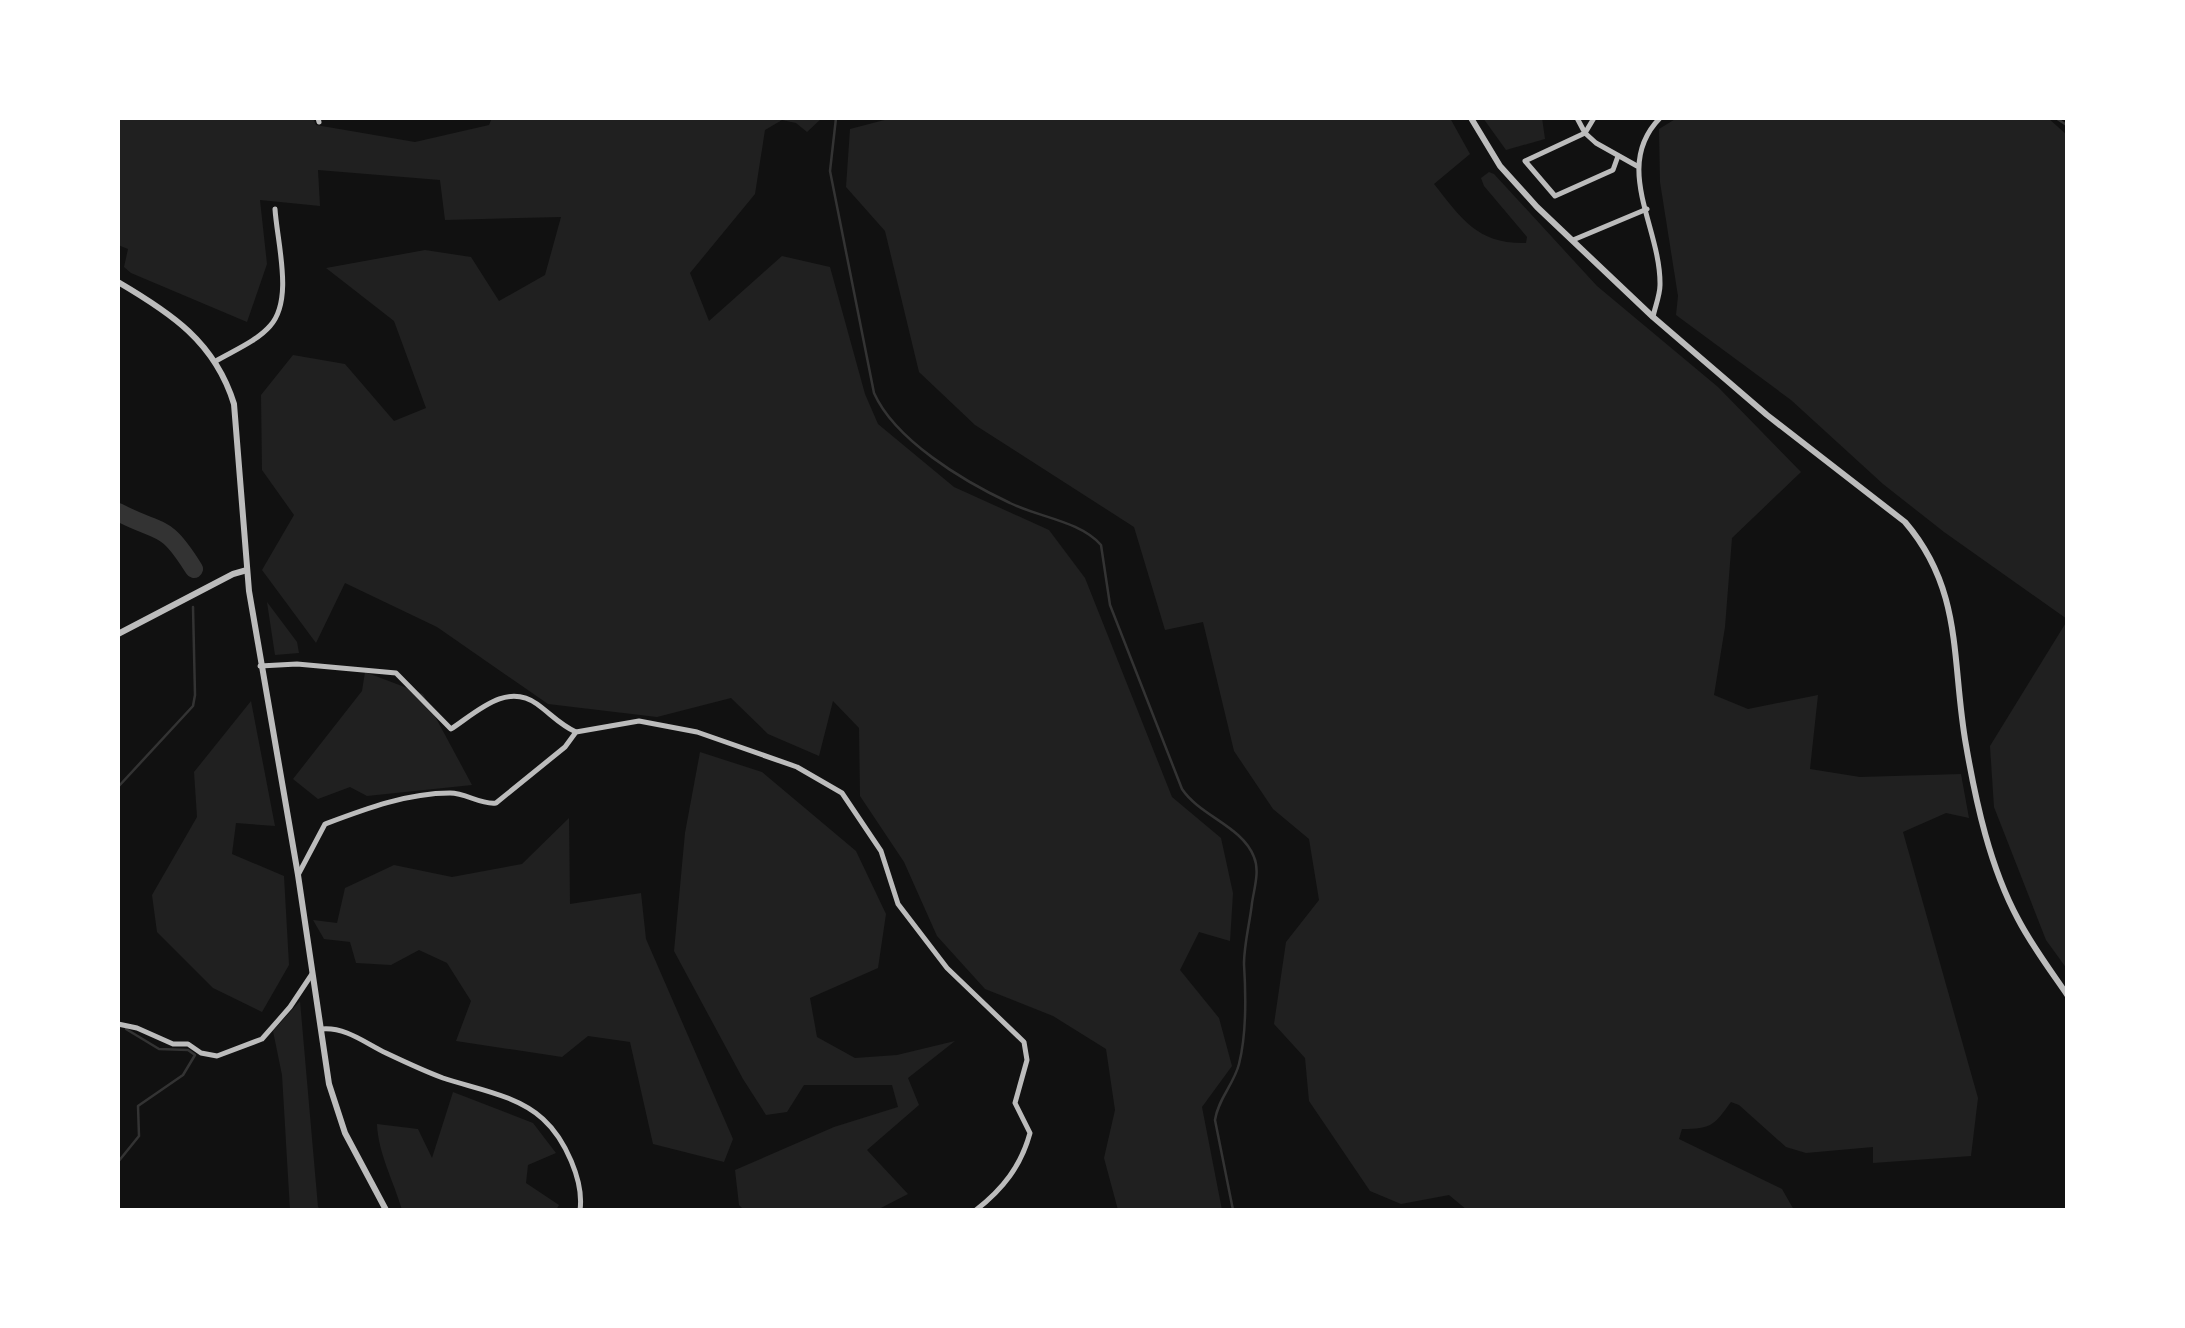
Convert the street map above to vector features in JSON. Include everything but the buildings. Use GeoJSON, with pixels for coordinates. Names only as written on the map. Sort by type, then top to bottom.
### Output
{"type":"FeatureCollection","features":[{"type":"Feature","properties":{"kind":"street"},"geometry":{"type":"LineString","coordinates":[[1471,118],[1500,166],[1653,316],[1768,415],[1905,522],[1930,554],[1945,588],[1966,746],[1995,865],[2020,923],[2068,996]]}},
{"type":"Feature","properties":{"kind":"street"},"geometry":{"type":"LineString","coordinates":[[1577,118],[1585,134],[1636,166]]}},
{"type":"Feature","properties":{"kind":"street"},"geometry":{"type":"LineString","coordinates":[[1594,118],[1585,134],[1525,161],[1556,196],[1613,170],[1618,156]]}},
{"type":"Feature","properties":{"kind":"street"},"geometry":{"type":"LineString","coordinates":[[1653,316],[1660,286],[1636,166],[1648,132],[1660,118]]}},
{"type":"Feature","properties":{"kind":"street"},"geometry":{"type":"LineString","coordinates":[[216,361],[263,332],[279,312],[284,285],[274,209]]}},
{"type":"Feature","properties":{"kind":"street"},"geometry":{"type":"LineString","coordinates":[[1573,240],[1647,209]]}},
{"type":"Feature","properties":{"kind":"street"},"geometry":{"type":"LineString","coordinates":[[118,282],[182,322],[216,361],[228,384],[236,417],[247,570],[260,666],[298,875],[334,1109],[386,1210]]}},
{"type":"Feature","properties":{"kind":"street"},"geometry":{"type":"LineString","coordinates":[[118,634],[232,574],[247,570]]}},
{"type":"Feature","properties":{"kind":"street"},"geometry":{"type":"LineString","coordinates":[[260,666],[297,664],[396,673],[452,730],[512,694],[534,701],[561,725],[576,732],[639,721],[697,732],[797,767],[842,793],[881,852],[898,904],[947,968],[1024,1042],[1027,1060],[1014,1103],[1030,1133],[1024,1158],[996,1195],[976,1210]]}},
{"type":"Feature","properties":{"kind":"street"},"geometry":{"type":"LineString","coordinates":[[298,875],[325,824],[425,794],[464,794],[489,804],[496,802],[565,746],[576,732]]}},
{"type":"Feature","properties":{"kind":"street"},"geometry":{"type":"LineString","coordinates":[[118,1024],[217,1056],[262,1039],[290,1008],[314,971]]}},
{"type":"Feature","properties":{"kind":"street"},"geometry":{"type":"LineString","coordinates":[[322,1030],[340,1029],[426,1071],[535,1112],[568,1155],[581,1196],[580,1210]]}},
{"type":"Feature","properties":{"kind":"shaded area"},"geometry":{"type":"Polygon","coordinates":[[[118,118],[313,118],[316,125],[415,142],[489,125],[492,118],[822,118],[807,132],[796,123],[782,120],[765,130],[755,194],[690,273],[709,321],[782,256],[830,267],[865,394],[878,424],[954,487],[1049,530],[1085,578],[1172,797],[1221,838],[1233,893],[1230,941],[1199,932],[1180,970],[1219,1018],[1232,1066],[1202,1107],[1222,1210],[1118,1210],[1104,1158],[1115,1110],[1106,1049],[1053,1016],[985,989],[937,936],[904,862],[860,796],[859,728],[833,701],[819,756],[768,734],[731,698],[657,717],[548,704],[437,627],[345,583],[316,643],[262,570],[294,515],[262,470],[261,395],[293,355],[345,364],[394,421],[426,408],[394,321],[326,268],[425,250],[471,257],[499,301],[545,275],[561,217],[445,220],[440,180],[318,170],[320,206],[260,200],[267,264],[247,322],[124,267],[128,249],[118,245],[118,118]]]}},
{"type":"Feature","properties":{"kind":"shaded area"},"geometry":{"type":"Polygon","coordinates":[[[892,118],[1450,118],[1470,154],[1434,184],[1462,218],[1495,239],[1526,243],[1527,237],[1484,186],[1481,178],[1489,172],[1494,174],[1597,286],[1718,387],[1801,472],[1732,538],[1725,627],[1714,695],[1748,709],[1818,695],[1810,769],[1860,777],[1961,774],[1969,818],[1946,813],[1903,832],[1978,1098],[1971,1156],[1873,1163],[1873,1147],[1806,1153],[1786,1147],[1731,1102],[1711,1124],[1682,1129],[1679,1139],[1782,1189],[1794,1210],[1467,1210],[1449,1195],[1401,1204],[1370,1191],[1309,1101],[1305,1058],[1274,1024],[1286,942],[1319,900],[1309,839],[1273,809],[1234,751],[1203,622],[1165,630],[1134,527],[975,425],[919,372],[885,231],[846,187],[850,129],[892,118]]]}},
{"type":"Feature","properties":{"kind":"shaded area"},"geometry":{"type":"Polygon","coordinates":[[[1483,118],[1542,118],[1545,139],[1506,150],[1483,118]]]}},
{"type":"Feature","properties":{"kind":"shaded area"},"geometry":{"type":"Polygon","coordinates":[[[1677,118],[2048,118],[2067,135],[2067,619],[1944,532],[1883,484],[1791,400],[1676,315],[1678,296],[1660,182],[1659,129],[1677,118]]]}},
{"type":"Feature","properties":{"kind":"shaded area"},"geometry":{"type":"Polygon","coordinates":[[[267,602],[297,642],[299,653],[275,655],[267,602]]]}},
{"type":"Feature","properties":{"kind":"shaded area"},"geometry":{"type":"Polygon","coordinates":[[[2067,621],[2067,969],[2046,940],[1994,807],[1990,746],[2067,621]]]}},
{"type":"Feature","properties":{"kind":"shaded area"},"geometry":{"type":"Polygon","coordinates":[[[365,672],[423,694],[472,785],[367,796],[350,787],[318,799],[293,779],[362,691],[365,672]]]}},
{"type":"Feature","properties":{"kind":"shaded area"},"geometry":{"type":"Polygon","coordinates":[[[251,701],[275,826],[236,823],[232,854],[284,876],[289,965],[262,1012],[213,988],[157,932],[152,895],[197,817],[194,772],[251,701]]]}},
{"type":"Feature","properties":{"kind":"shaded area"},"geometry":{"type":"Polygon","coordinates":[[[700,752],[762,772],[856,851],[886,914],[878,968],[810,998],[817,1037],[855,1058],[897,1055],[955,1041],[908,1078],[919,1105],[867,1150],[908,1194],[877,1210],[744,1210],[739,1205],[735,1170],[834,1127],[898,1107],[892,1085],[804,1085],[787,1112],[766,1115],[743,1079],[674,951],[685,833],[700,752]]]}},
{"type":"Feature","properties":{"kind":"shaded area"},"geometry":{"type":"Polygon","coordinates":[[[569,818],[570,904],[641,893],[646,939],[733,1139],[724,1162],[653,1144],[630,1042],[588,1036],[562,1057],[456,1041],[471,1001],[447,963],[419,950],[391,965],[356,963],[350,942],[324,939],[313,920],[337,923],[345,888],[394,865],[452,877],[522,864],[569,818]]]}},
{"type":"Feature","properties":{"kind":"shaded area"},"geometry":{"type":"Polygon","coordinates":[[[300,1001],[321,1210],[290,1210],[282,1075],[273,1031],[300,1001]]]}},
{"type":"Feature","properties":{"kind":"shaded area"},"geometry":{"type":"Polygon","coordinates":[[[453,1092],[533,1123],[556,1153],[528,1165],[526,1183],[559,1205],[556,1210],[402,1210],[383,1157],[377,1124],[418,1129],[432,1158],[453,1092]]]}},
{"type":"Feature","properties":{"kind":"waterway"},"geometry":{"type":"LineString","coordinates":[[836,118],[830,171],[874,393],[898,427],[952,471],[1021,508],[1082,530],[1101,545],[1110,605],[1182,789],[1199,807],[1240,837],[1254,857],[1256,880],[1244,956],[1242,1052],[1215,1120],[1233,1210]]}},
{"type":"Feature","properties":{"kind":"waterway"},"geometry":{"type":"LineString","coordinates":[[2056,118],[2068,126]]}},
{"type":"Feature","properties":{"kind":"waterway"},"geometry":{"type":"LineString","coordinates":[[118,512],[168,536],[194,569]]}},
{"type":"Feature","properties":{"kind":"waterway"},"geometry":{"type":"LineString","coordinates":[[118,787],[193,706],[193,607]]}},
{"type":"Feature","properties":{"kind":"waterway"},"geometry":{"type":"LineString","coordinates":[[118,1162],[139,1136],[138,1106],[183,1075],[195,1055],[188,1050],[159,1049],[126,1029]]}}]}
